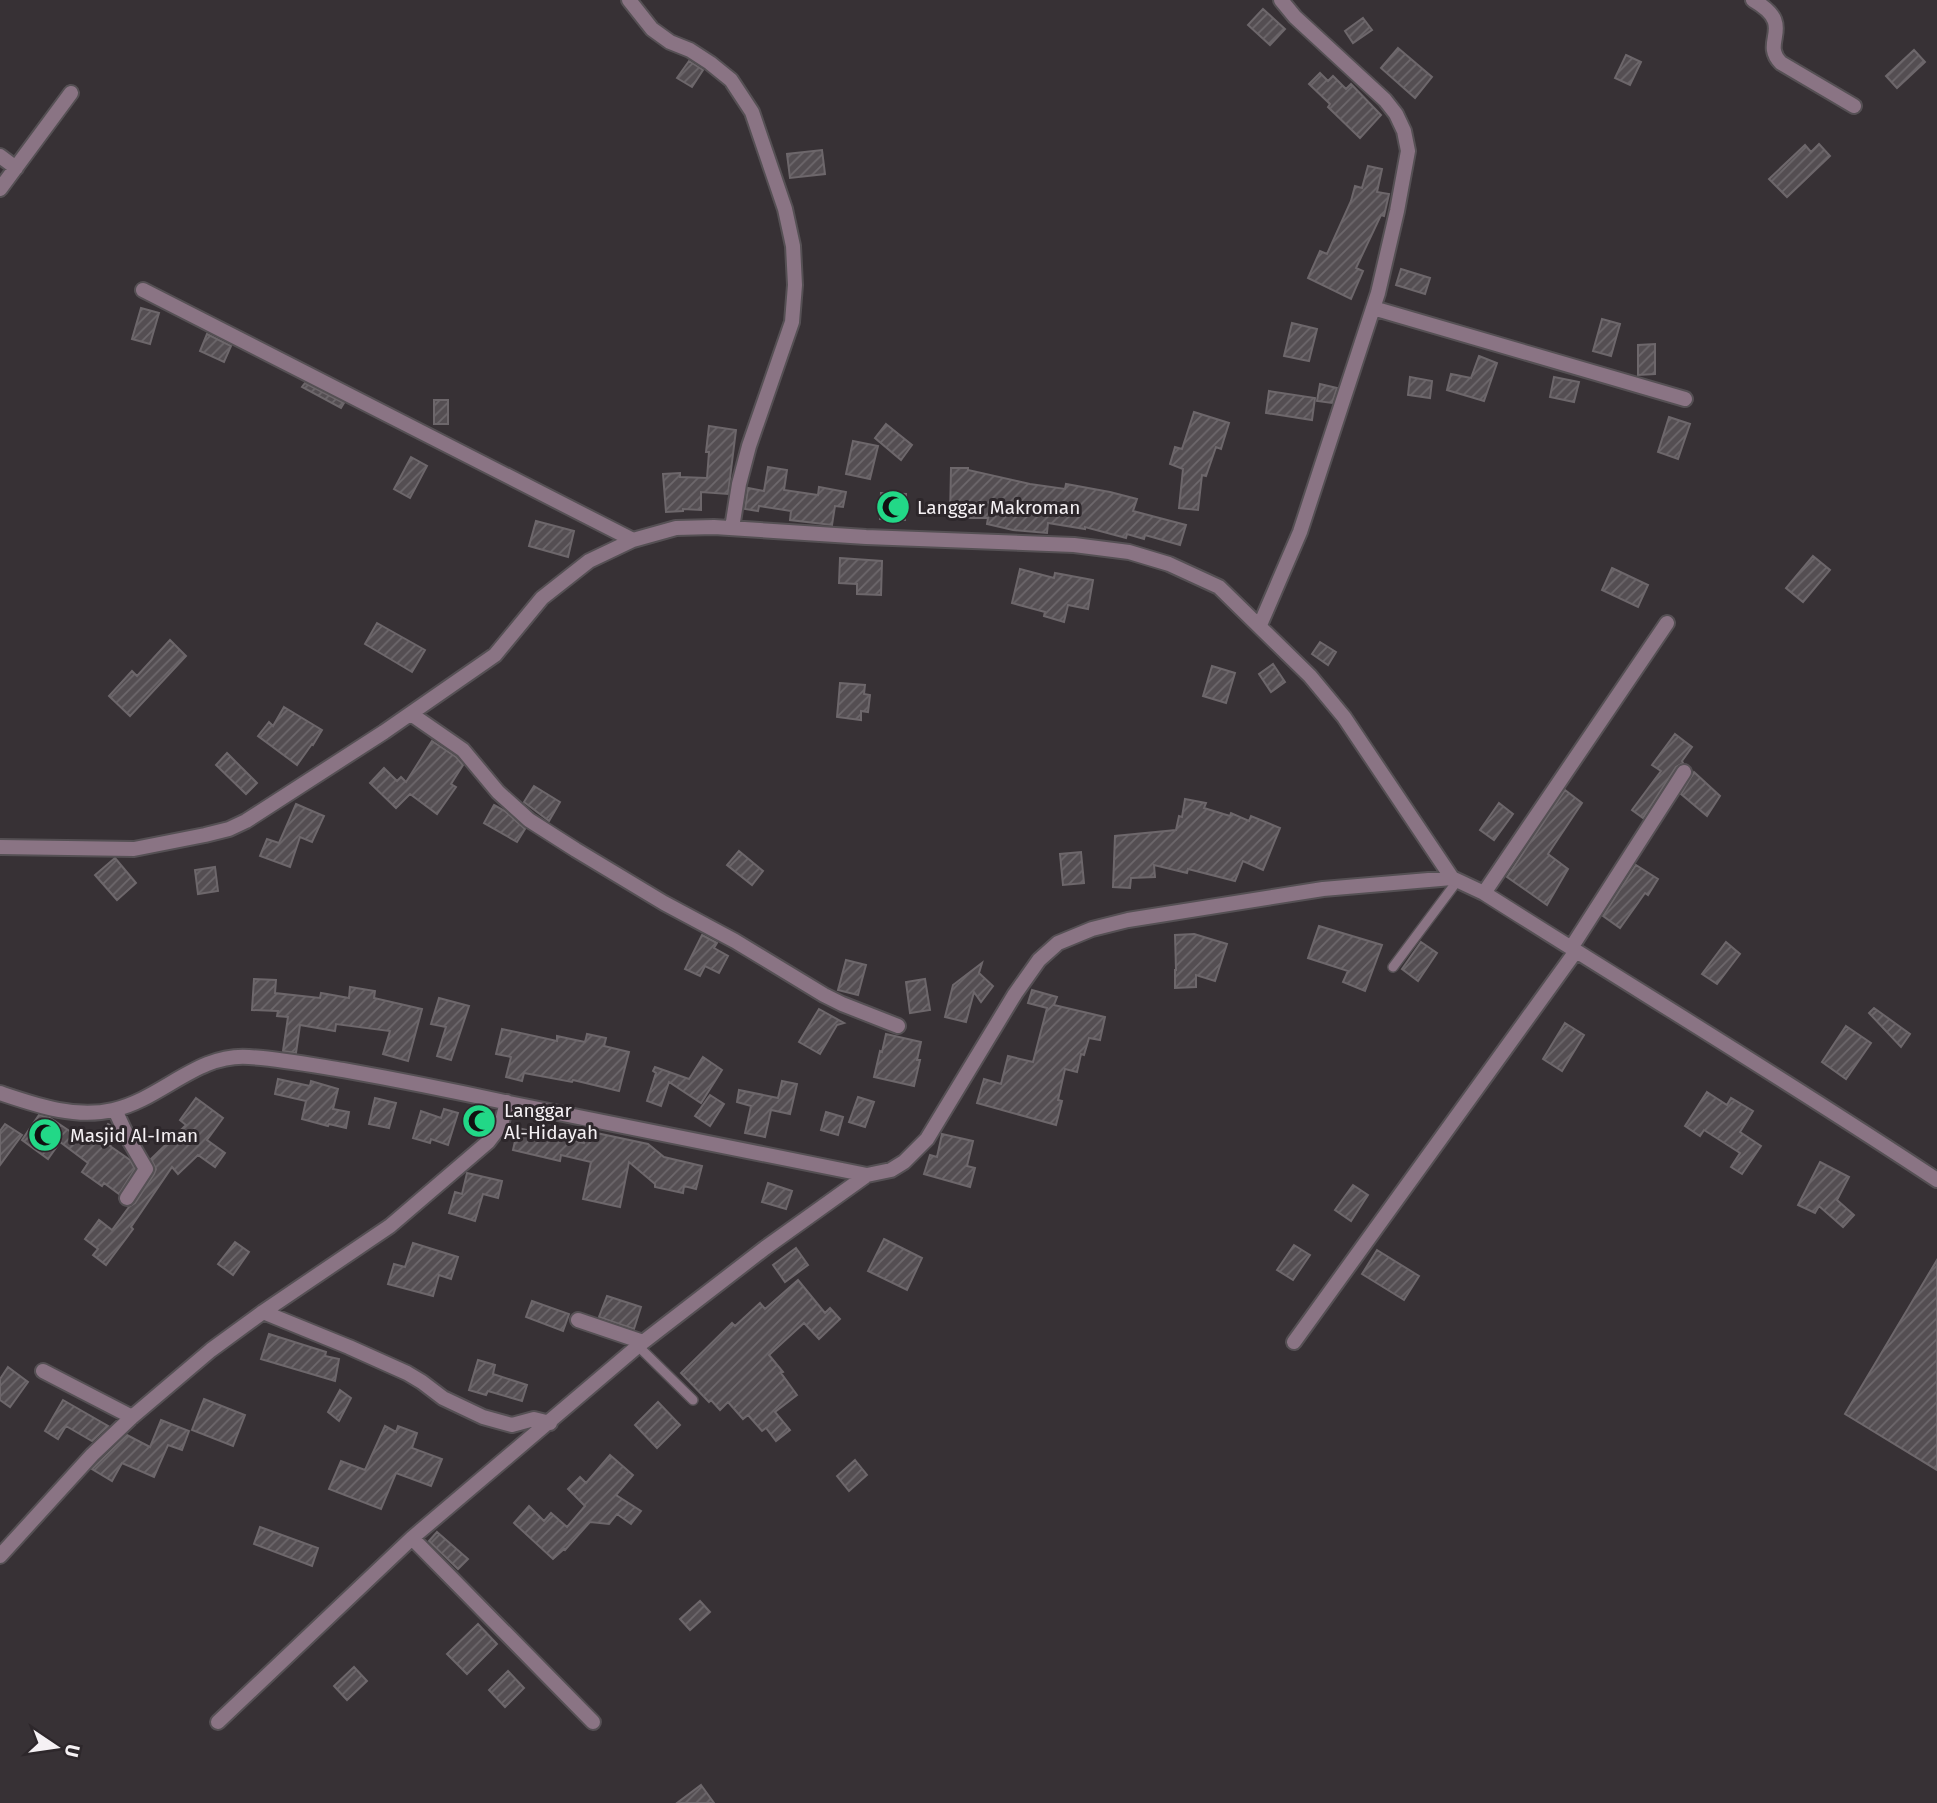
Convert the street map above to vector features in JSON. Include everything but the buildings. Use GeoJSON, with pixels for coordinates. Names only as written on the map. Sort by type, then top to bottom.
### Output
{"type":"FeatureCollection","features":[{"type":"Feature","properties":{"kind":"street"},"geometry":{"type":"LineString","coordinates":[[629,0],[652,30],[670,42],[690,50],[731,80],[752,112],[785,209],[793,246],[795,285],[792,322],[749,446],[732,528]]}},
{"type":"Feature","properties":{"kind":"street"},"geometry":{"type":"LineString","coordinates":[[1260,625],[1300,532],[1373,309],[1408,151],[1405,131],[1385,100],[1295,17],[1281,0]]}},
{"type":"Feature","properties":{"kind":"street"},"geometry":{"type":"LineString","coordinates":[[1752,0],[1767,8],[1774,16],[1777,27],[1774,57],[1853,106]]}},
{"type":"Feature","properties":{"kind":"street"},"geometry":{"type":"LineString","coordinates":[[0,189],[71,93]]}},
{"type":"Feature","properties":{"kind":"street"},"geometry":{"type":"LineString","coordinates":[[0,156],[16,168]]}},
{"type":"Feature","properties":{"kind":"street"},"geometry":{"type":"LineString","coordinates":[[143,290],[633,540]]}},
{"type":"Feature","properties":{"kind":"street"},"geometry":{"type":"LineString","coordinates":[[1373,309],[1685,399]]}},
{"type":"Feature","properties":{"kind":"street"},"geometry":{"type":"LineString","coordinates":[[0,847],[134,849],[229,829],[246,821],[411,714],[495,655],[542,598],[589,561],[633,540],[676,528],[732,528],[1074,545],[1129,552],[1169,564],[1219,587],[1260,625],[1310,676],[1344,717],[1455,879],[1484,893],[1836,1113],[1937,1180]]}},
{"type":"Feature","properties":{"kind":"street"},"geometry":{"type":"LineString","coordinates":[[1484,893],[1667,623]]}},
{"type":"Feature","properties":{"kind":"street"},"geometry":{"type":"LineString","coordinates":[[411,714],[463,750],[498,792],[529,820],[664,903],[824,995],[898,1026]]}},
{"type":"Feature","properties":{"kind":"street"},"geometry":{"type":"LineString","coordinates":[[1294,1342],[1573,950],[1684,772]]}},
{"type":"Feature","properties":{"kind":"street"},"geometry":{"type":"LineString","coordinates":[[0,1093],[53,1109],[81,1113],[115,1110],[202,1066],[232,1057],[286,1060],[408,1081],[867,1175],[891,1170],[904,1162],[927,1139],[1015,994],[1039,960],[1058,943],[1092,929],[1177,912],[1323,889],[1455,879]]}},
{"type":"Feature","properties":{"kind":"street"},"geometry":{"type":"LineString","coordinates":[[0,1556],[92,1455],[132,1417],[211,1350],[390,1226],[488,1142],[501,1125],[507,1102]]}},
{"type":"Feature","properties":{"kind":"street"},"geometry":{"type":"LineString","coordinates":[[115,1110],[146,1169],[127,1198]]}},
{"type":"Feature","properties":{"kind":"street"},"geometry":{"type":"LineString","coordinates":[[218,1722],[412,1538],[641,1344],[765,1248],[867,1175]]}},
{"type":"Feature","properties":{"kind":"street"},"geometry":{"type":"LineString","coordinates":[[263,1312],[407,1373],[443,1398],[483,1417],[512,1425],[534,1419],[550,1423]]}},
{"type":"Feature","properties":{"kind":"street"},"geometry":{"type":"LineString","coordinates":[[578,1320],[641,1344]]}},
{"type":"Feature","properties":{"kind":"street"},"geometry":{"type":"LineString","coordinates":[[43,1371],[132,1417]]}},
{"type":"Feature","properties":{"kind":"street"},"geometry":{"type":"LineString","coordinates":[[412,1538],[593,1722]]}},
{"type":"Feature","properties":{"kind":"lane"},"geometry":{"type":"LineString","coordinates":[[1393,967],[1455,879]]}},
{"type":"Feature","properties":{"kind":"lane"},"geometry":{"type":"LineString","coordinates":[[641,1344],[693,1400]]}},
{"type":"Feature","properties":{"kind":"place","name":"Langgar Makroman"},"geometry":{"type":"Point","coordinates":[893,507]}},
{"type":"Feature","properties":{"kind":"place","name":"Langgar Al-Hidayah"},"geometry":{"type":"Point","coordinates":[479,1121]}},
{"type":"Feature","properties":{"kind":"place","name":"Masjid Al-Iman"},"geometry":{"type":"Point","coordinates":[45,1135]}}]}
